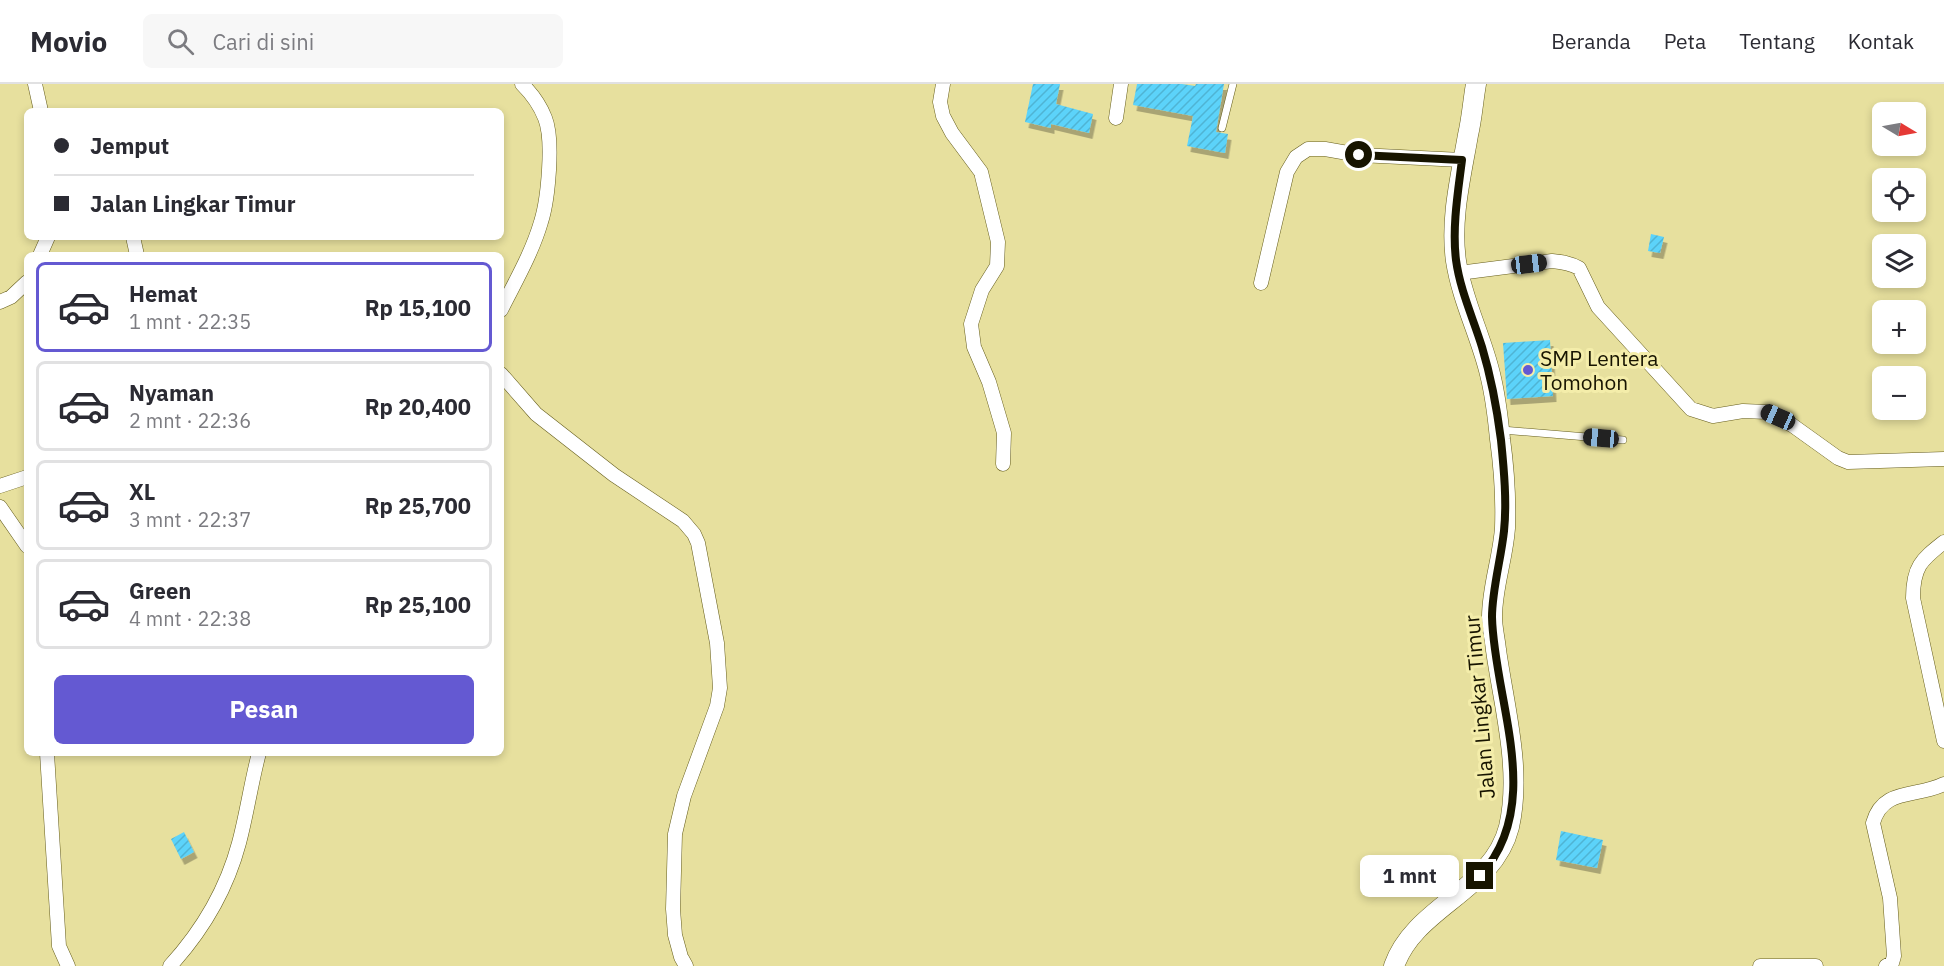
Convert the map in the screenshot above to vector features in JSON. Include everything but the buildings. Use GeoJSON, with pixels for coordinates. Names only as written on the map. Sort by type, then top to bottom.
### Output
{"type":"FeatureCollection","features":[{"type":"Feature","properties":{"kind":"main road","name":"Jalan Lingkar Timur"},"geometry":{"type":"LineString","coordinates":[[1394,966],[1407,941],[1438,910],[1480,876],[1491,864],[1503,842],[1512,807],[1510,739],[1492,616],[1504,529],[1504,483],[1499,430],[1491,375],[1459,273],[1455,240],[1462,160],[1476,84]]}},
{"type":"Feature","properties":{"kind":"street"},"geometry":{"type":"LineString","coordinates":[[35,84],[40,108]]}},
{"type":"Feature","properties":{"kind":"street"},"geometry":{"type":"LineString","coordinates":[[504,304],[542,221],[550,152],[546,120],[532,94],[522,84]]}},
{"type":"Feature","properties":{"kind":"street"},"geometry":{"type":"LineString","coordinates":[[943,84],[940,102],[943,116],[981,172],[996,233],[997,266],[982,290],[970,324],[974,347],[989,382],[1004,433],[1003,464]]}},
{"type":"Feature","properties":{"kind":"street"},"geometry":{"type":"LineString","coordinates":[[1116,118],[1121,84]]}},
{"type":"Feature","properties":{"kind":"street"},"geometry":{"type":"LineString","coordinates":[[1261,284],[1287,172],[1296,157],[1308,149],[1325,149],[1359,155],[1462,160]]}},
{"type":"Feature","properties":{"kind":"street"},"geometry":{"type":"LineString","coordinates":[[1459,273],[1552,261],[1565,262],[1579,268],[1598,307],[1691,409],[1713,416],[1743,411],[1767,412],[1792,425],[1838,458],[1848,462],[1944,459]]}},
{"type":"Feature","properties":{"kind":"street"},"geometry":{"type":"LineString","coordinates":[[0,302],[11,297],[24,285]]}},
{"type":"Feature","properties":{"kind":"street"},"geometry":{"type":"LineString","coordinates":[[504,377],[536,414],[614,475],[683,521],[698,543],[717,643],[720,688],[717,706],[684,796],[675,834],[673,909],[675,935],[686,966]]}},
{"type":"Feature","properties":{"kind":"street"},"geometry":{"type":"LineString","coordinates":[[0,486],[24,478]]}},
{"type":"Feature","properties":{"kind":"street"},"geometry":{"type":"LineString","coordinates":[[0,507],[21,526]]}},
{"type":"Feature","properties":{"kind":"street"},"geometry":{"type":"LineString","coordinates":[[1944,542],[1918,567],[1913,592],[1920,636],[1944,741]]}},
{"type":"Feature","properties":{"kind":"street"},"geometry":{"type":"LineString","coordinates":[[47,756],[59,946],[68,966]]}},
{"type":"Feature","properties":{"kind":"street"},"geometry":{"type":"LineString","coordinates":[[170,966],[206,919],[226,883],[239,843],[258,756]]}},
{"type":"Feature","properties":{"kind":"street"},"geometry":{"type":"LineString","coordinates":[[1886,966],[1892,963],[1894,956],[1890,898],[1873,823],[1875,815],[1891,799],[1944,784]]}},
{"type":"Feature","properties":{"kind":"street"},"geometry":{"type":"LineString","coordinates":[[1760,966],[1816,966]]}},
{"type":"Feature","properties":{"kind":"lane"},"geometry":{"type":"LineString","coordinates":[[1222,128],[1233,84]]}},
{"type":"Feature","properties":{"kind":"lane"},"geometry":{"type":"LineString","coordinates":[[1499,430],[1623,440]]}},
{"type":"Feature","properties":{"kind":"place","name":"SMP Lentera Tomohon"},"geometry":{"type":"Point","coordinates":[1528,370]}},
{"type":"Feature","properties":{"kind":"route"},"geometry":{"type":"LineString","coordinates":[[1359,155],[1462,160],[1457,200],[1456,259],[1467,304],[1491,375],[1504,483],[1504,529],[1492,616],[1510,739],[1513,788],[1508,829],[1491,864],[1480,876]]}}]}
